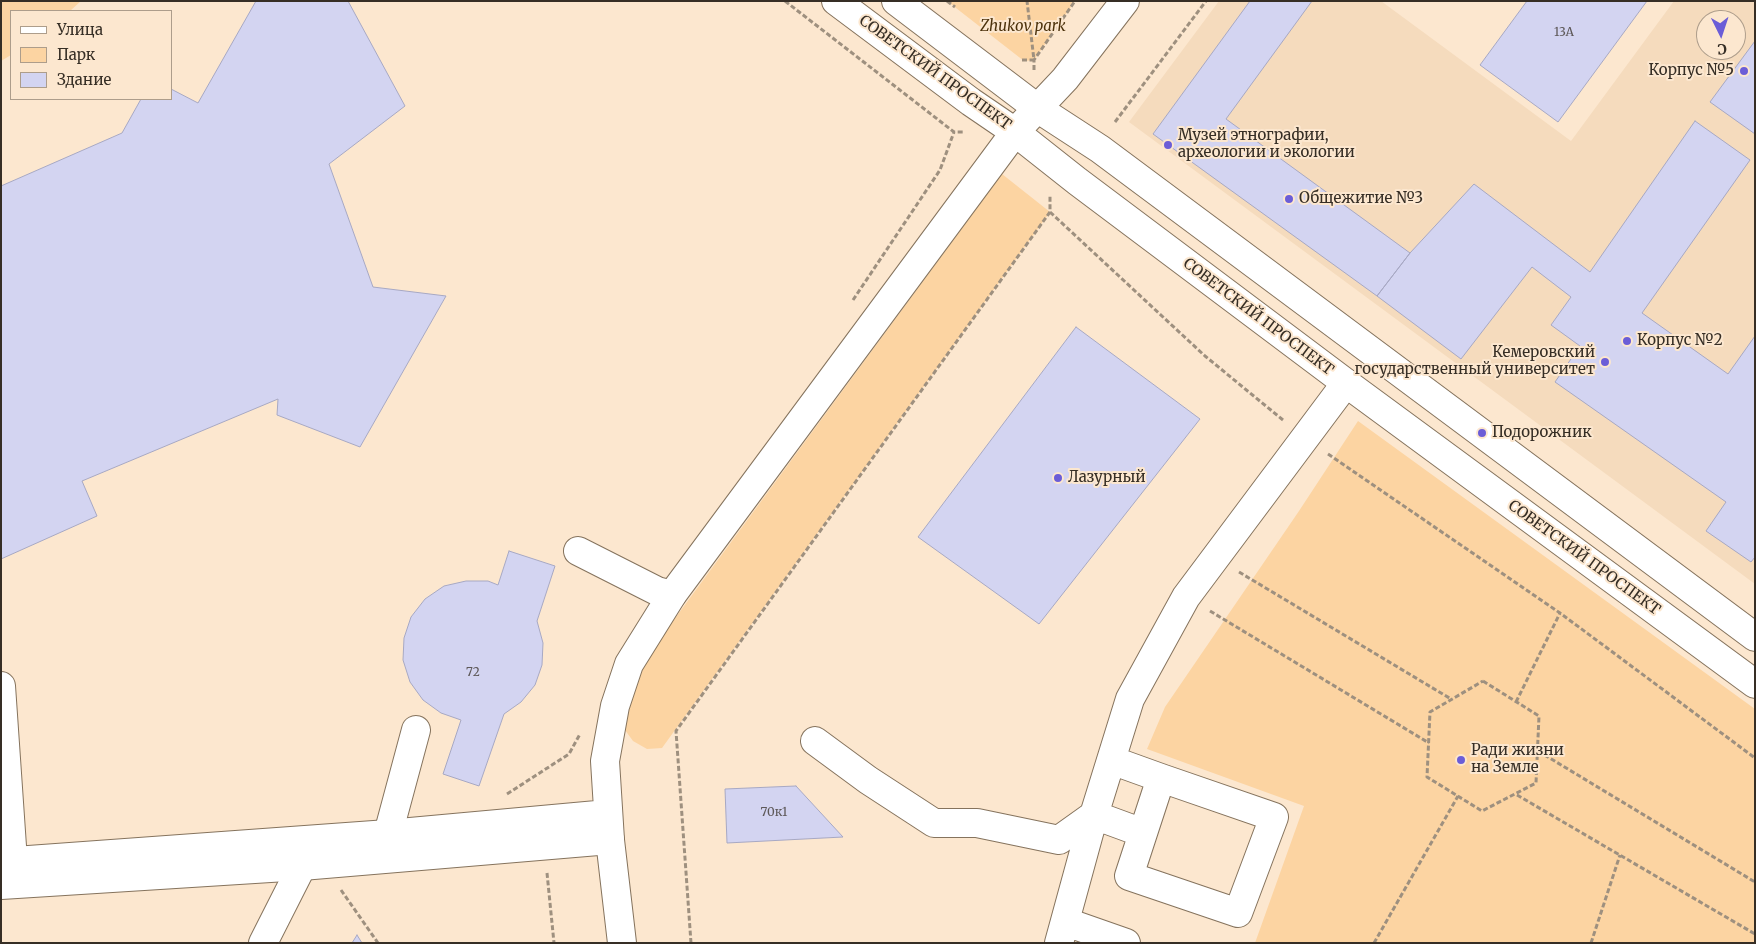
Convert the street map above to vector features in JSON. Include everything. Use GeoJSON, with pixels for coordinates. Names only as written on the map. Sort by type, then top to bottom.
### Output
{"type":"FeatureCollection","features":[{"type":"Feature","properties":{"kind":"main road","name":"СОВЕТСКИЙ ПРОСПЕКТ"},"geometry":{"type":"LineString","coordinates":[[836,1],[971,102],[1015,132],[1346,384],[1755,684]]}},
{"type":"Feature","properties":{"kind":"main road"},"geometry":{"type":"LineString","coordinates":[[896,1],[1037,108],[1108,155],[1755,636]]}},
{"type":"Feature","properties":{"kind":"main road"},"geometry":{"type":"LineString","coordinates":[[622,943],[609,827],[605,761],[616,706],[630,664],[672,595],[1015,132],[1065,79],[1125,1]]}},
{"type":"Feature","properties":{"kind":"main road"},"geometry":{"type":"LineString","coordinates":[[1126,943],[1062,932],[1094,815],[1130,699],[1186,597],[1346,384]]}},
{"type":"Feature","properties":{"kind":"main road"},"geometry":{"type":"LineString","coordinates":[[578,551],[657,591],[672,595]]}},
{"type":"Feature","properties":{"kind":"main road"},"geometry":{"type":"LineString","coordinates":[[1,686],[7,862],[388,834],[609,827]]}},
{"type":"Feature","properties":{"kind":"main road"},"geometry":{"type":"LineString","coordinates":[[388,834],[416,730]]}},
{"type":"Feature","properties":{"kind":"main road"},"geometry":{"type":"LineString","coordinates":[[815,741],[868,780],[934,823],[976,822],[1059,840],[1094,815]]}},
{"type":"Feature","properties":{"kind":"main road"},"geometry":{"type":"LineString","coordinates":[[1111,760],[1274,817],[1238,913],[1129,876],[1161,778]]}},
{"type":"Feature","properties":{"kind":"main road"},"geometry":{"type":"LineString","coordinates":[[1094,815],[1143,832]]}},
{"type":"Feature","properties":{"kind":"main road"},"geometry":{"type":"LineString","coordinates":[[1,885],[302,866],[609,827]]}},
{"type":"Feature","properties":{"kind":"main road"},"geometry":{"type":"LineString","coordinates":[[263,943],[302,866]]}},
{"type":"Feature","properties":{"kind":"path"},"geometry":{"type":"LineString","coordinates":[[785,1],[954,132]]}},
{"type":"Feature","properties":{"kind":"path"},"geometry":{"type":"LineString","coordinates":[[947,1],[962,13]]}},
{"type":"Feature","properties":{"kind":"path"},"geometry":{"type":"LineString","coordinates":[[1027,1],[1034,60]]}},
{"type":"Feature","properties":{"kind":"path"},"geometry":{"type":"LineString","coordinates":[[1016,55],[1024,61],[1034,60],[1075,1]]}},
{"type":"Feature","properties":{"kind":"path"},"geometry":{"type":"LineString","coordinates":[[1115,122],[1206,1]]}},
{"type":"Feature","properties":{"kind":"path"},"geometry":{"type":"LineString","coordinates":[[691,943],[676,731],[1050,212],[1205,356],[1305,438],[1560,613],[1755,758]]}},
{"type":"Feature","properties":{"kind":"path"},"geometry":{"type":"LineString","coordinates":[[1215,557],[1451,700]]}},
{"type":"Feature","properties":{"kind":"path"},"geometry":{"type":"LineString","coordinates":[[1186,597],[1429,743]]}},
{"type":"Feature","properties":{"kind":"path"},"geometry":{"type":"LineString","coordinates":[[1516,702],[1560,613]]}},
{"type":"Feature","properties":{"kind":"path"},"geometry":{"type":"LineString","coordinates":[[1483,681],[1539,716],[1536,783],[1482,811],[1427,777],[1430,712],[1451,700],[1483,681]]}},
{"type":"Feature","properties":{"kind":"path"},"geometry":{"type":"LineString","coordinates":[[1538,751],[1755,882]]}},
{"type":"Feature","properties":{"kind":"path"},"geometry":{"type":"LineString","coordinates":[[1516,794],[1755,934]]}},
{"type":"Feature","properties":{"kind":"path"},"geometry":{"type":"LineString","coordinates":[[1374,943],[1458,796]]}},
{"type":"Feature","properties":{"kind":"path"},"geometry":{"type":"LineString","coordinates":[[1591,943],[1620,855]]}},
{"type":"Feature","properties":{"kind":"path"},"geometry":{"type":"LineString","coordinates":[[337,885],[378,943]]}},
{"type":"Feature","properties":{"kind":"shaded area","name":"Кемеровский государственный университет"},"geometry":{"type":"Polygon","coordinates":[[[1219,1],[1381,1],[1571,141],[1674,1],[1755,1],[1755,584],[1129,122],[1219,1]]]}},
{"type":"Feature","properties":{"kind":"green space"},"geometry":{"type":"Polygon","coordinates":[[[1,1],[81,1],[71,10],[10,10],[10,56],[1,61],[1,1]]]}},
{"type":"Feature","properties":{"kind":"green space","name":"Zhukov park"},"geometry":{"type":"Polygon","coordinates":[[[947,1],[1075,1],[1034,60],[1024,61],[947,1]]]}},
{"type":"Feature","properties":{"kind":"green space"},"geometry":{"type":"Polygon","coordinates":[[[1002,174],[1050,212],[662,748],[647,749],[633,741],[625,730],[623,716],[648,655],[1002,174]]]}},
{"type":"Feature","properties":{"kind":"green space"},"geometry":{"type":"Polygon","coordinates":[[[1358,421],[1755,709],[1755,943],[1255,943],[1304,806],[1147,749],[1165,707],[1358,421]]]}},
{"type":"Feature","properties":{"kind":"building"},"geometry":{"type":"Polygon","coordinates":[[[256,1],[348,1],[405,106],[329,164],[373,287],[446,296],[360,447],[277,415],[278,399],[82,481],[97,516],[1,559],[1,186],[122,133],[140,100],[172,100],[172,90],[198,103],[256,1]]]}},
{"type":"Feature","properties":{"kind":"building","name":"Общежитие №3"},"geometry":{"type":"Polygon","coordinates":[[[1250,1],[1312,1],[1226,119],[1410,253],[1377,296],[1153,134],[1250,1]]]}},
{"type":"Feature","properties":{"kind":"building"},"geometry":{"type":"Polygon","coordinates":[[[1527,1],[1647,1],[1558,122],[1480,65],[1527,1]]]}},
{"type":"Feature","properties":{"kind":"building","name":"Корпус №5"},"geometry":{"type":"Polygon","coordinates":[[[1755,41],[1755,134],[1710,102],[1741,60],[1746,60],[1746,53],[1755,41]]]}},
{"type":"Feature","properties":{"kind":"building","name":"Корпус №2"},"geometry":{"type":"Polygon","coordinates":[[[1695,121],[1750,160],[1642,313],[1728,374],[1755,336],[1755,557],[1751,562],[1706,531],[1726,502],[1555,382],[1580,346],[1551,325],[1571,297],[1532,267],[1461,359],[1377,296],[1410,253],[1474,184],[1590,272],[1695,121]]]}},
{"type":"Feature","properties":{"kind":"building","name":"Лазурный"},"geometry":{"type":"Polygon","coordinates":[[[1076,327],[1200,419],[1039,624],[918,537],[1076,327]]]}},
{"type":"Feature","properties":{"kind":"building"},"geometry":{"type":"Polygon","coordinates":[[[509,551],[555,566],[537,621],[543,643],[542,665],[535,685],[521,702],[504,714],[479,786],[443,774],[461,720],[441,713],[423,700],[410,682],[403,660],[404,638],[411,617],[425,599],[444,586],[466,581],[488,581],[498,585],[509,551]]]}},
{"type":"Feature","properties":{"kind":"building"},"geometry":{"type":"Polygon","coordinates":[[[796,786],[843,837],[727,843],[725,789],[796,786]]]}},
{"type":"Feature","properties":{"kind":"building"},"geometry":{"type":"Polygon","coordinates":[[[357,935],[362,943],[352,943],[357,935]]]}},
{"type":"Feature","properties":{"kind":"place","name":"Корпус №5"},"geometry":{"type":"Point","coordinates":[1744,71]}},
{"type":"Feature","properties":{"kind":"place","name":"Музей этнографии, археологии и экологии"},"geometry":{"type":"Point","coordinates":[1168,145]}},
{"type":"Feature","properties":{"kind":"place","name":"Общежитие №3"},"geometry":{"type":"Point","coordinates":[1289,199]}},
{"type":"Feature","properties":{"kind":"place","name":"Корпус №2"},"geometry":{"type":"Point","coordinates":[1627,341]}},
{"type":"Feature","properties":{"kind":"place","name":"Кемеровский государственный университет"},"geometry":{"type":"Point","coordinates":[1605,362]}},
{"type":"Feature","properties":{"kind":"place","name":"Подорожник"},"geometry":{"type":"Point","coordinates":[1482,433]}},
{"type":"Feature","properties":{"kind":"place","name":"Лазурный"},"geometry":{"type":"Point","coordinates":[1058,478]}},
{"type":"Feature","properties":{"kind":"place","name":"Ради жизни на Земле"},"geometry":{"type":"Point","coordinates":[1461,760]}}]}
